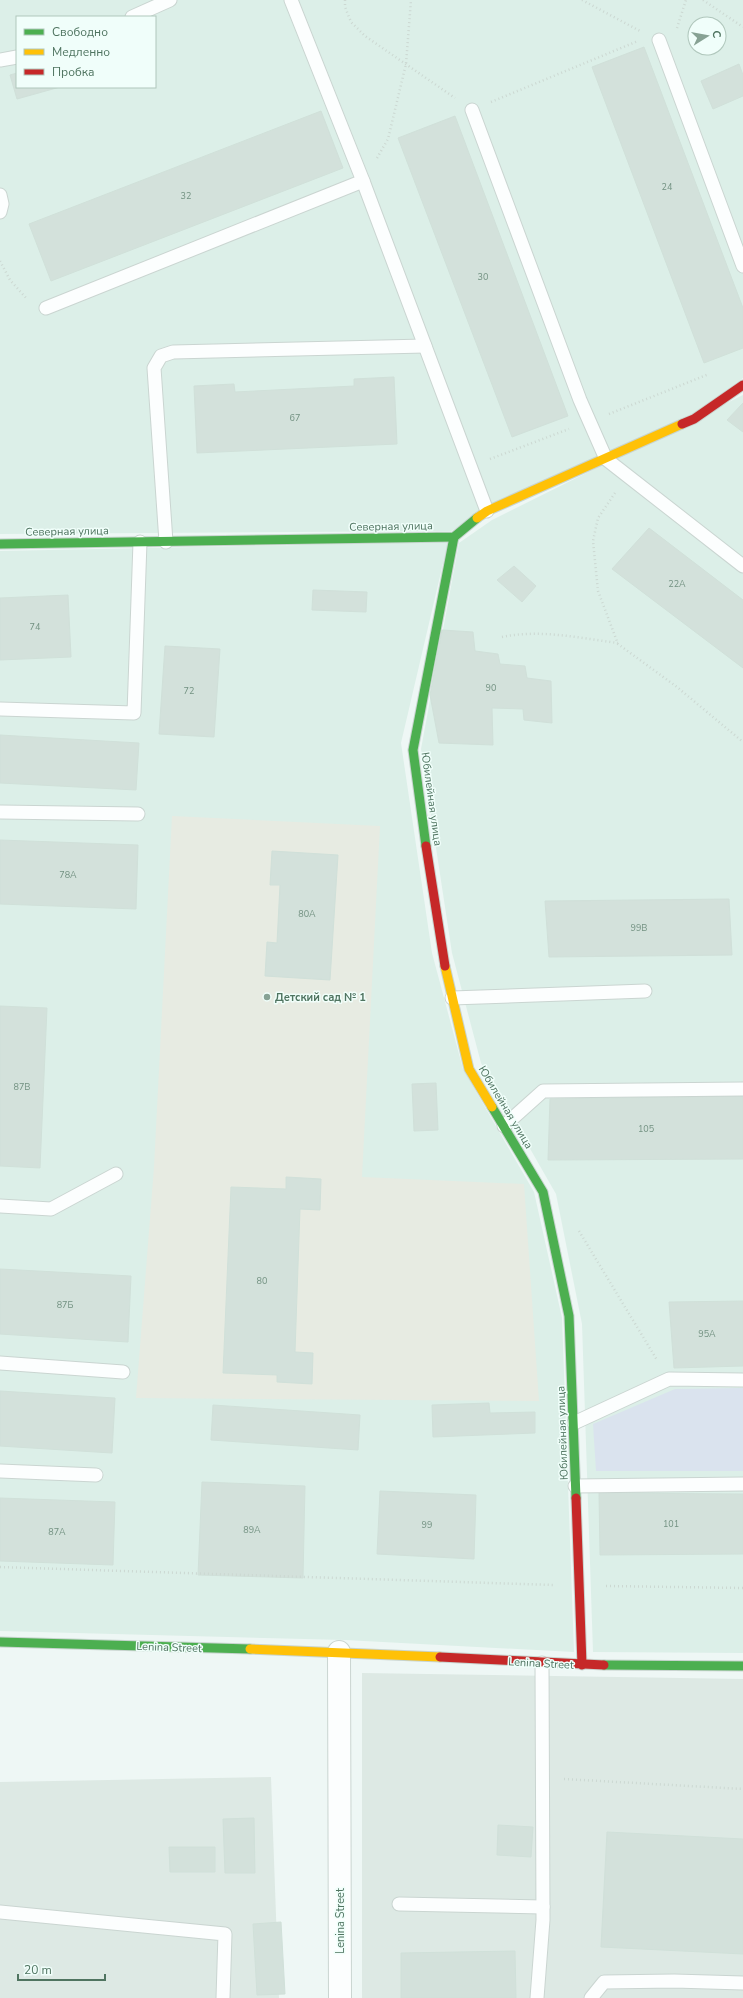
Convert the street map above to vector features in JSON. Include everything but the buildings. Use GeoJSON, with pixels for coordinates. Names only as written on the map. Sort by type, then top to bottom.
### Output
{"type":"FeatureCollection","features":[{"type":"Feature","properties":{"kind":"street"},"geometry":{"type":"LineString","coordinates":[[454,537],[487,511],[694,419],[743,385]]}},
{"type":"Feature","properties":{"kind":"street","name":"Северная улица"},"geometry":{"type":"LineString","coordinates":[[0,544],[454,537]]}},
{"type":"Feature","properties":{"kind":"street","name":"Юбилейная улица"},"geometry":{"type":"LineString","coordinates":[[454,537],[413,750],[441,951],[469,1069],[543,1192],[570,1316],[582,1665]]}},
{"type":"Feature","properties":{"kind":"street","name":"Lenina Street"},"geometry":{"type":"LineString","coordinates":[[0,1642],[339,1652],[582,1665],[743,1666]]}},
{"type":"Feature","properties":{"kind":"street","name":"Lenina Street"},"geometry":{"type":"LineString","coordinates":[[339,1652],[340,1998]]}},
{"type":"Feature","properties":{"kind":"lane"},"geometry":{"type":"LineString","coordinates":[[134,16],[170,0]]}},
{"type":"Feature","properties":{"kind":"lane"},"geometry":{"type":"LineString","coordinates":[[291,0],[363,181],[487,511]]}},
{"type":"Feature","properties":{"kind":"lane"},"geometry":{"type":"LineString","coordinates":[[654,38],[743,266]]}},
{"type":"Feature","properties":{"kind":"lane"},"geometry":{"type":"LineString","coordinates":[[0,60],[16,57]]}},
{"type":"Feature","properties":{"kind":"lane"},"geometry":{"type":"LineString","coordinates":[[472,110],[580,400],[606,459],[743,566]]}},
{"type":"Feature","properties":{"kind":"lane"},"geometry":{"type":"LineString","coordinates":[[46,308],[363,181]]}},
{"type":"Feature","properties":{"kind":"lane"},"geometry":{"type":"LineString","coordinates":[[0,195],[2,204],[0,212]]}},
{"type":"Feature","properties":{"kind":"lane"},"geometry":{"type":"LineString","coordinates":[[166,542],[154,368],[161,356],[173,352],[425,346]]}},
{"type":"Feature","properties":{"kind":"lane"},"geometry":{"type":"LineString","coordinates":[[0,709],[134,712],[140,542]]}},
{"type":"Feature","properties":{"kind":"lane"},"geometry":{"type":"LineString","coordinates":[[0,812],[138,814]]}},
{"type":"Feature","properties":{"kind":"lane"},"geometry":{"type":"LineString","coordinates":[[452,998],[646,991]]}},
{"type":"Feature","properties":{"kind":"lane"},"geometry":{"type":"LineString","coordinates":[[504,1126],[544,1091],[743,1089]]}},
{"type":"Feature","properties":{"kind":"lane"},"geometry":{"type":"LineString","coordinates":[[0,1206],[51,1209],[116,1174]]}},
{"type":"Feature","properties":{"kind":"lane"},"geometry":{"type":"LineString","coordinates":[[0,1364],[123,1372]]}},
{"type":"Feature","properties":{"kind":"lane"},"geometry":{"type":"LineString","coordinates":[[574,1423],[669,1379],[743,1380]]}},
{"type":"Feature","properties":{"kind":"lane"},"geometry":{"type":"LineString","coordinates":[[0,1471],[96,1475]]}},
{"type":"Feature","properties":{"kind":"lane"},"geometry":{"type":"LineString","coordinates":[[575,1486],[743,1484]]}},
{"type":"Feature","properties":{"kind":"lane"},"geometry":{"type":"LineString","coordinates":[[537,1998],[543,1907],[542,1663]]}},
{"type":"Feature","properties":{"kind":"lane"},"geometry":{"type":"LineString","coordinates":[[399,1904],[543,1907]]}},
{"type":"Feature","properties":{"kind":"lane"},"geometry":{"type":"LineString","coordinates":[[0,1912],[225,1934],[223,1998]]}},
{"type":"Feature","properties":{"kind":"lane"},"geometry":{"type":"LineString","coordinates":[[591,1998],[604,1982],[674,1980],[743,1982]]}},
{"type":"Feature","properties":{"kind":"path"},"geometry":{"type":"LineString","coordinates":[[345,0],[345,7],[351,22],[365,36],[472,110],[677,30],[686,0]]}},
{"type":"Feature","properties":{"kind":"path"},"geometry":{"type":"LineString","coordinates":[[363,181],[388,139],[406,64],[411,0]]}},
{"type":"Feature","properties":{"kind":"path"},"geometry":{"type":"LineString","coordinates":[[582,0],[654,38]]}},
{"type":"Feature","properties":{"kind":"path"},"geometry":{"type":"LineString","coordinates":[[703,0],[743,27]]}},
{"type":"Feature","properties":{"kind":"path"},"geometry":{"type":"LineString","coordinates":[[0,260],[10,280],[22,294],[31,303],[39,307],[46,308]]}},
{"type":"Feature","properties":{"kind":"path"},"geometry":{"type":"LineString","coordinates":[[618,644],[598,591],[594,541],[598,518],[627,476]]}},
{"type":"Feature","properties":{"kind":"path"},"geometry":{"type":"LineString","coordinates":[[502,637],[522,633],[546,633],[618,644],[677,687],[743,742]]}},
{"type":"Feature","properties":{"kind":"path"},"geometry":{"type":"LineString","coordinates":[[578,1229],[669,1379]]}},
{"type":"Feature","properties":{"kind":"path"},"geometry":{"type":"LineString","coordinates":[[0,1567],[579,1586],[743,1588]]}},
{"type":"Feature","properties":{"kind":"path"},"geometry":{"type":"LineString","coordinates":[[542,1778],[743,1789]]}},
{"type":"Feature","properties":{"kind":"shaded area"},"geometry":{"type":"Polygon","coordinates":[[[0,0],[743,0],[743,378],[692,414],[451,531],[0,534],[0,0]]]}},
{"type":"Feature","properties":{"kind":"shaded area"},"geometry":{"type":"Polygon","coordinates":[[[743,395],[743,1653],[593,1652],[582,1324],[556,1194],[481,1063],[452,953],[421,749],[459,543],[492,520],[743,395]]]}},
{"type":"Feature","properties":{"kind":"shaded area"},"geometry":{"type":"Polygon","coordinates":[[[448,542],[401,743],[432,953],[463,1069],[534,1192],[562,1318],[574,1652],[345,1640],[0,1631],[0,551],[448,542]]]}},
{"type":"Feature","properties":{"kind":"shaded area","name":"Детский сад № 1"},"geometry":{"type":"Polygon","coordinates":[[[172,816],[380,826],[362,1177],[524,1184],[539,1401],[136,1398],[154,1167],[172,816]]]}},
{"type":"Feature","properties":{"kind":"shaded area"},"geometry":{"type":"Polygon","coordinates":[[[743,1388],[743,1471],[596,1471],[593,1424],[675,1389],[743,1388]]]}},
{"type":"Feature","properties":{"kind":"shaded area"},"geometry":{"type":"Polygon","coordinates":[[[362,1673],[743,1679],[743,1998],[362,1998],[362,1673]]]}},
{"type":"Feature","properties":{"kind":"shaded area"},"geometry":{"type":"Polygon","coordinates":[[[271,1777],[279,1998],[0,1998],[0,1782],[271,1777]]]}},
{"type":"Feature","properties":{"kind":"traffic: fast"},"geometry":{"type":"LineString","coordinates":[[0,544],[454,537],[477,518]]}},
{"type":"Feature","properties":{"kind":"traffic: fast"},"geometry":{"type":"LineString","coordinates":[[426,846],[413,750],[454,537]]}},
{"type":"Feature","properties":{"kind":"traffic: fast"},"geometry":{"type":"LineString","coordinates":[[492,1107],[543,1192],[569,1316],[576,1498]]}},
{"type":"Feature","properties":{"kind":"traffic: fast"},"geometry":{"type":"LineString","coordinates":[[0,1642],[250,1649]]}},
{"type":"Feature","properties":{"kind":"traffic: fast"},"geometry":{"type":"LineString","coordinates":[[604,1665],[743,1666]]}},
{"type":"Feature","properties":{"kind":"traffic: slow"},"geometry":{"type":"LineString","coordinates":[[477,518],[487,511],[682,424]]}},
{"type":"Feature","properties":{"kind":"traffic: slow"},"geometry":{"type":"LineString","coordinates":[[445,966],[469,1069],[492,1107]]}},
{"type":"Feature","properties":{"kind":"traffic: slow"},"geometry":{"type":"LineString","coordinates":[[250,1649],[440,1657]]}},
{"type":"Feature","properties":{"kind":"traffic: jam"},"geometry":{"type":"LineString","coordinates":[[682,424],[694,419],[743,385]]}},
{"type":"Feature","properties":{"kind":"traffic: jam"},"geometry":{"type":"LineString","coordinates":[[426,846],[445,966]]}},
{"type":"Feature","properties":{"kind":"traffic: jam"},"geometry":{"type":"LineString","coordinates":[[576,1498],[582,1665]]}},
{"type":"Feature","properties":{"kind":"traffic: jam"},"geometry":{"type":"LineString","coordinates":[[440,1657],[604,1665]]}},
{"type":"Feature","properties":{"kind":"place","name":"Детский сад № 1"},"geometry":{"type":"Point","coordinates":[267,997]}}]}
